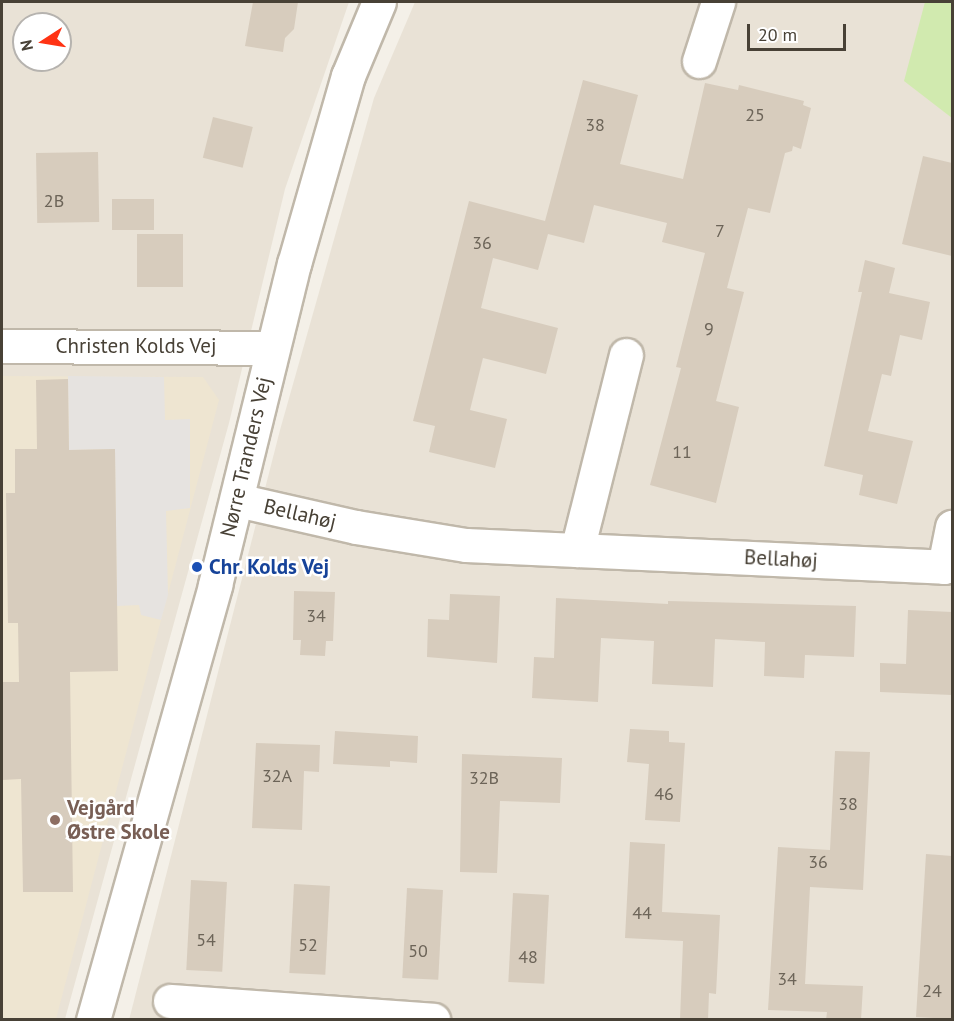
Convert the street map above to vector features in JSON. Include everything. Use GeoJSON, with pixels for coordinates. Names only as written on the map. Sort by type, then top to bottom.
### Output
{"type":"FeatureCollection","features":[{"type":"Feature","properties":{"kind":"street","name":"Nørre Tranders Vej"},"geometry":{"type":"LineString","coordinates":[[93,1020],[237,500],[271,348],[348,76],[379,2]]}},
{"type":"Feature","properties":{"kind":"street"},"geometry":{"type":"LineString","coordinates":[[699,61],[718,2]]}},
{"type":"Feature","properties":{"kind":"street","name":"Christen Kolds Vej"},"geometry":{"type":"LineString","coordinates":[[2,346],[271,348]]}},
{"type":"Feature","properties":{"kind":"street"},"geometry":{"type":"LineString","coordinates":[[577,550],[626,355]]}},
{"type":"Feature","properties":{"kind":"street","name":"Bellahøj"},"geometry":{"type":"LineString","coordinates":[[237,500],[356,527],[466,545],[944,567],[952,527]]}},
{"type":"Feature","properties":{"kind":"street"},"geometry":{"type":"LineString","coordinates":[[170,1001],[433,1020]]}},
{"type":"Feature","properties":{"kind":"shaded area"},"geometry":{"type":"Polygon","coordinates":[[[2,2],[349,2],[285,189],[229,423],[65,1019],[2,1020],[2,2]]]}},
{"type":"Feature","properties":{"kind":"shaded area"},"geometry":{"type":"Polygon","coordinates":[[[415,2],[952,2],[952,1019],[129,1020],[280,430],[374,98],[415,2]]]}},
{"type":"Feature","properties":{"kind":"shaded area","name":"Vejgård Østre Skole"},"geometry":{"type":"Polygon","coordinates":[[[2,376],[203,377],[219,400],[56,1019],[2,1020],[2,376]]]}},
{"type":"Feature","properties":{"kind":"shaded area"},"geometry":{"type":"Polygon","coordinates":[[[68,376],[164,377],[165,420],[190,419],[190,508],[166,511],[168,595],[161,620],[141,615],[139,605],[117,606],[115,449],[69,450],[68,376]]]}},
{"type":"Feature","properties":{"kind":"green space"},"geometry":{"type":"Polygon","coordinates":[[[925,2],[952,2],[952,118],[904,81],[925,2]]]}},
{"type":"Feature","properties":{"kind":"building"},"geometry":{"type":"Polygon","coordinates":[[[253,2],[298,2],[294,29],[285,38],[283,52],[245,46],[253,2]]]}},
{"type":"Feature","properties":{"kind":"building"},"geometry":{"type":"Polygon","coordinates":[[[583,80],[638,95],[620,164],[683,179],[705,83],[738,90],[739,85],[804,101],[803,105],[811,108],[801,149],[793,146],[792,151],[785,153],[770,213],[748,208],[727,288],[744,292],[716,401],[739,407],[716,503],[650,485],[681,368],[676,367],[705,253],[662,242],[667,223],[594,205],[584,243],[548,234],[538,270],[493,258],[481,308],[558,328],[546,374],[483,358],[470,410],[507,419],[495,468],[429,452],[435,426],[413,421],[469,201],[545,221],[583,80]]]}},
{"type":"Feature","properties":{"kind":"building"},"geometry":{"type":"Polygon","coordinates":[[[213,117],[253,127],[243,168],[203,158],[213,117]]]}},
{"type":"Feature","properties":{"kind":"building"},"geometry":{"type":"Polygon","coordinates":[[[98,152],[99,222],[37,223],[36,153],[98,152]]]}},
{"type":"Feature","properties":{"kind":"building"},"geometry":{"type":"Polygon","coordinates":[[[923,156],[952,163],[952,256],[902,244],[923,156]]]}},
{"type":"Feature","properties":{"kind":"building"},"geometry":{"type":"Polygon","coordinates":[[[112,199],[154,199],[154,230],[112,230],[112,199]]]}},
{"type":"Feature","properties":{"kind":"building"},"geometry":{"type":"Polygon","coordinates":[[[137,234],[183,234],[183,287],[137,287],[137,234]]]}},
{"type":"Feature","properties":{"kind":"building"},"geometry":{"type":"Polygon","coordinates":[[[865,260],[895,268],[889,293],[930,302],[922,340],[900,335],[891,376],[882,374],[868,431],[913,441],[897,504],[859,495],[863,475],[824,466],[862,292],[858,292],[865,260]]]}},
{"type":"Feature","properties":{"kind":"building"},"geometry":{"type":"Polygon","coordinates":[[[68,379],[69,450],[115,449],[118,671],[70,672],[73,892],[23,892],[21,779],[2,780],[2,682],[19,682],[18,623],[8,623],[6,493],[15,493],[15,449],[37,449],[36,380],[68,379]]]}},
{"type":"Feature","properties":{"kind":"building"},"geometry":{"type":"Polygon","coordinates":[[[294,591],[335,592],[333,641],[326,641],[325,656],[300,655],[301,640],[293,640],[294,591]]]}},
{"type":"Feature","properties":{"kind":"building"},"geometry":{"type":"Polygon","coordinates":[[[450,594],[500,596],[497,663],[427,657],[428,619],[449,620],[450,594]]]}},
{"type":"Feature","properties":{"kind":"building"},"geometry":{"type":"Polygon","coordinates":[[[556,598],[668,604],[668,601],[856,606],[854,657],[805,655],[804,678],[764,676],[765,642],[715,639],[713,687],[652,684],[654,641],[601,638],[598,702],[532,698],[534,657],[554,658],[556,598]]]}},
{"type":"Feature","properties":{"kind":"building"},"geometry":{"type":"Polygon","coordinates":[[[908,610],[952,612],[952,695],[880,692],[880,663],[906,664],[908,610]]]}},
{"type":"Feature","properties":{"kind":"building"},"geometry":{"type":"Polygon","coordinates":[[[630,729],[669,731],[669,742],[685,743],[680,822],[645,820],[649,764],[627,762],[630,729]]]}},
{"type":"Feature","properties":{"kind":"building"},"geometry":{"type":"Polygon","coordinates":[[[335,731],[418,736],[417,763],[390,761],[390,767],[333,764],[335,731]]]}},
{"type":"Feature","properties":{"kind":"building"},"geometry":{"type":"Polygon","coordinates":[[[256,743],[320,745],[319,772],[304,771],[302,830],[252,828],[256,743]]]}},
{"type":"Feature","properties":{"kind":"building"},"geometry":{"type":"Polygon","coordinates":[[[835,751],[870,752],[863,890],[810,887],[805,984],[863,986],[861,1020],[826,1020],[827,1012],[768,1010],[778,847],[830,850],[835,751]]]}},
{"type":"Feature","properties":{"kind":"building"},"geometry":{"type":"Polygon","coordinates":[[[462,754],[562,758],[560,803],[500,801],[497,873],[460,872],[462,754]]]}},
{"type":"Feature","properties":{"kind":"building"},"geometry":{"type":"Polygon","coordinates":[[[630,842],[665,844],[662,912],[720,915],[716,994],[709,993],[708,1020],[680,1020],[683,941],[625,938],[630,842]]]}},
{"type":"Feature","properties":{"kind":"building"},"geometry":{"type":"Polygon","coordinates":[[[926,854],[952,856],[951,1019],[916,1017],[926,854]]]}},
{"type":"Feature","properties":{"kind":"building"},"geometry":{"type":"Polygon","coordinates":[[[191,880],[227,882],[222,972],[186,970],[191,880]]]}},
{"type":"Feature","properties":{"kind":"building"},"geometry":{"type":"Polygon","coordinates":[[[294,884],[330,886],[325,975],[289,973],[294,884]]]}},
{"type":"Feature","properties":{"kind":"building"},"geometry":{"type":"Polygon","coordinates":[[[407,888],[443,890],[438,980],[402,978],[407,888]]]}},
{"type":"Feature","properties":{"kind":"building"},"geometry":{"type":"Polygon","coordinates":[[[513,893],[549,895],[544,984],[508,982],[513,893]]]}},
{"type":"Feature","properties":{"kind":"place","name":"Chr. Kolds Vej"},"geometry":{"type":"Point","coordinates":[197,567]}},
{"type":"Feature","properties":{"kind":"place","name":"Vejgård Østre Skole"},"geometry":{"type":"Point","coordinates":[55,820]}}]}
